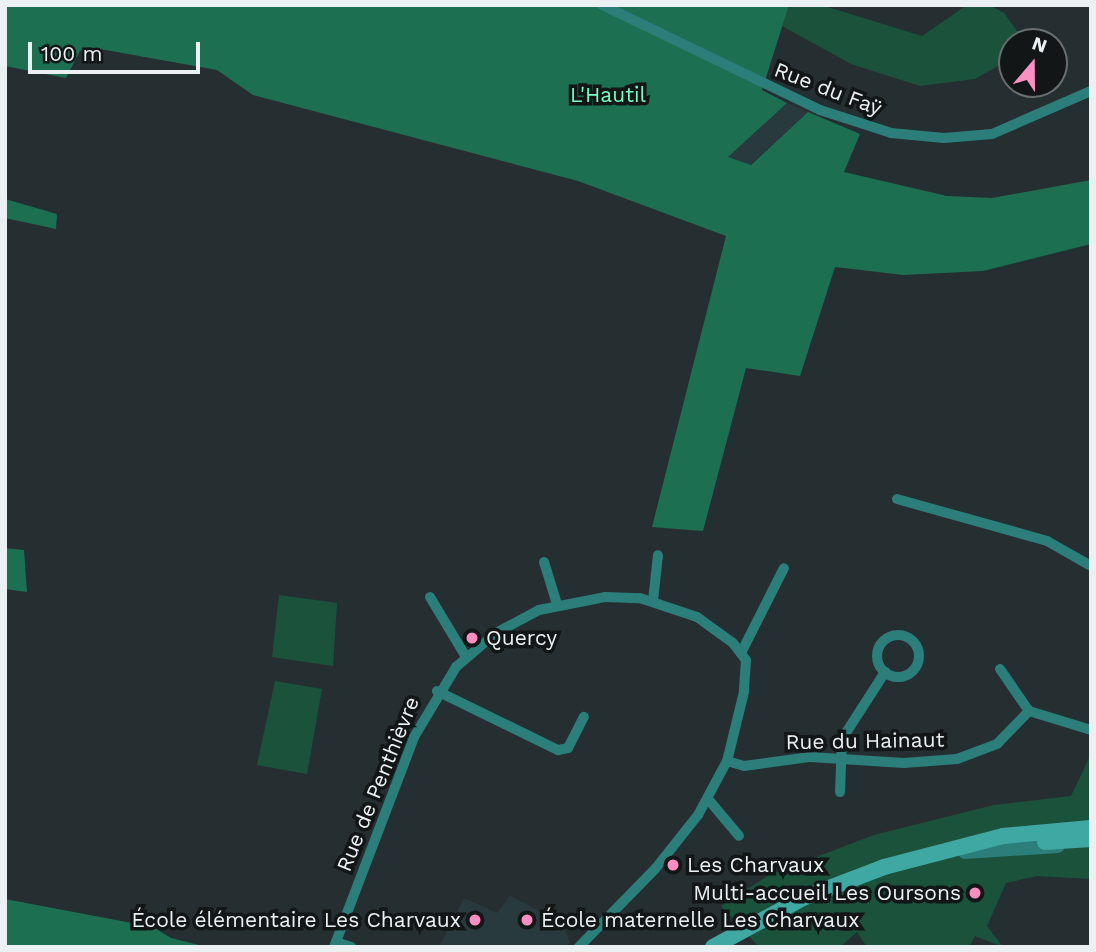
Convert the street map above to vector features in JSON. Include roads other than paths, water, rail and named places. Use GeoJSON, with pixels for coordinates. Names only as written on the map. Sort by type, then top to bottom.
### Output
{"type":"FeatureCollection","features":[{"type":"Feature","properties":{"kind":"main road"},"geometry":{"type":"LineString","coordinates":[[713,947],[803,898],[884,867],[993,838],[1091,828]]}},
{"type":"Feature","properties":{"kind":"main road"},"geometry":{"type":"LineString","coordinates":[[884,867],[965,852],[1091,839]]}},
{"type":"Feature","properties":{"kind":"street","name":"Rue du Faÿ"},"geometry":{"type":"LineString","coordinates":[[602,5],[820,110],[891,133],[944,138],[992,134],[1091,91]]}},
{"type":"Feature","properties":{"kind":"street"},"geometry":{"type":"LineString","coordinates":[[897,499],[1035,537],[1091,566]]}},
{"type":"Feature","properties":{"kind":"street"},"geometry":{"type":"LineString","coordinates":[[653,601],[657,555]]}},
{"type":"Feature","properties":{"kind":"street"},"geometry":{"type":"LineString","coordinates":[[544,562],[557,604]]}},
{"type":"Feature","properties":{"kind":"street"},"geometry":{"type":"LineString","coordinates":[[579,947],[668,855],[708,799],[727,761],[746,677],[741,653],[784,568]]}},
{"type":"Feature","properties":{"kind":"street","name":"Rue de Penthièvre"},"geometry":{"type":"LineString","coordinates":[[335,944],[414,737],[438,691],[466,657],[508,625],[557,604],[621,596],[653,601],[697,617],[741,653]]}},
{"type":"Feature","properties":{"kind":"street"},"geometry":{"type":"LineString","coordinates":[[430,597],[466,657]]}},
{"type":"Feature","properties":{"kind":"street"},"geometry":{"type":"LineString","coordinates":[[1000,669],[1029,710],[1091,730]]}},
{"type":"Feature","properties":{"kind":"street"},"geometry":{"type":"LineString","coordinates":[[840,792],[839,757],[845,730],[884,672]]}},
{"type":"Feature","properties":{"kind":"street"},"geometry":{"type":"LineString","coordinates":[[438,691],[558,750],[568,748],[584,717]]}},
{"type":"Feature","properties":{"kind":"street","name":"Rue du Hainaut"},"geometry":{"type":"LineString","coordinates":[[727,761],[744,766],[839,757],[921,763],[972,755],[1010,733],[1029,710]]}},
{"type":"Feature","properties":{"kind":"street"},"geometry":{"type":"LineString","coordinates":[[708,799],[739,836]]}},
{"type":"Feature","properties":{"kind":"street"},"geometry":{"type":"LineString","coordinates":[[965,852],[1091,845]]}},
{"type":"Feature","properties":{"kind":"street"},"geometry":{"type":"LineString","coordinates":[[335,944],[351,947]]}},
{"type":"Feature","properties":{"kind":"place","name":"Quercy"},"geometry":{"type":"Point","coordinates":[472,638]}},
{"type":"Feature","properties":{"kind":"place","name":"Les Charvaux"},"geometry":{"type":"Point","coordinates":[673,865]}},
{"type":"Feature","properties":{"kind":"place","name":"Multi-accueil Les Oursons"},"geometry":{"type":"Point","coordinates":[975,893]}},
{"type":"Feature","properties":{"kind":"place","name":"École élémentaire Les Charvaux"},"geometry":{"type":"Point","coordinates":[475,920]}},
{"type":"Feature","properties":{"kind":"place","name":"École maternelle Les Charvaux"},"geometry":{"type":"Point","coordinates":[527,920]}},
{"type":"Feature","properties":{"kind":"park label","name":"L'Hautil"},"geometry":{"type":"Point","coordinates":[608,95]}}]}
